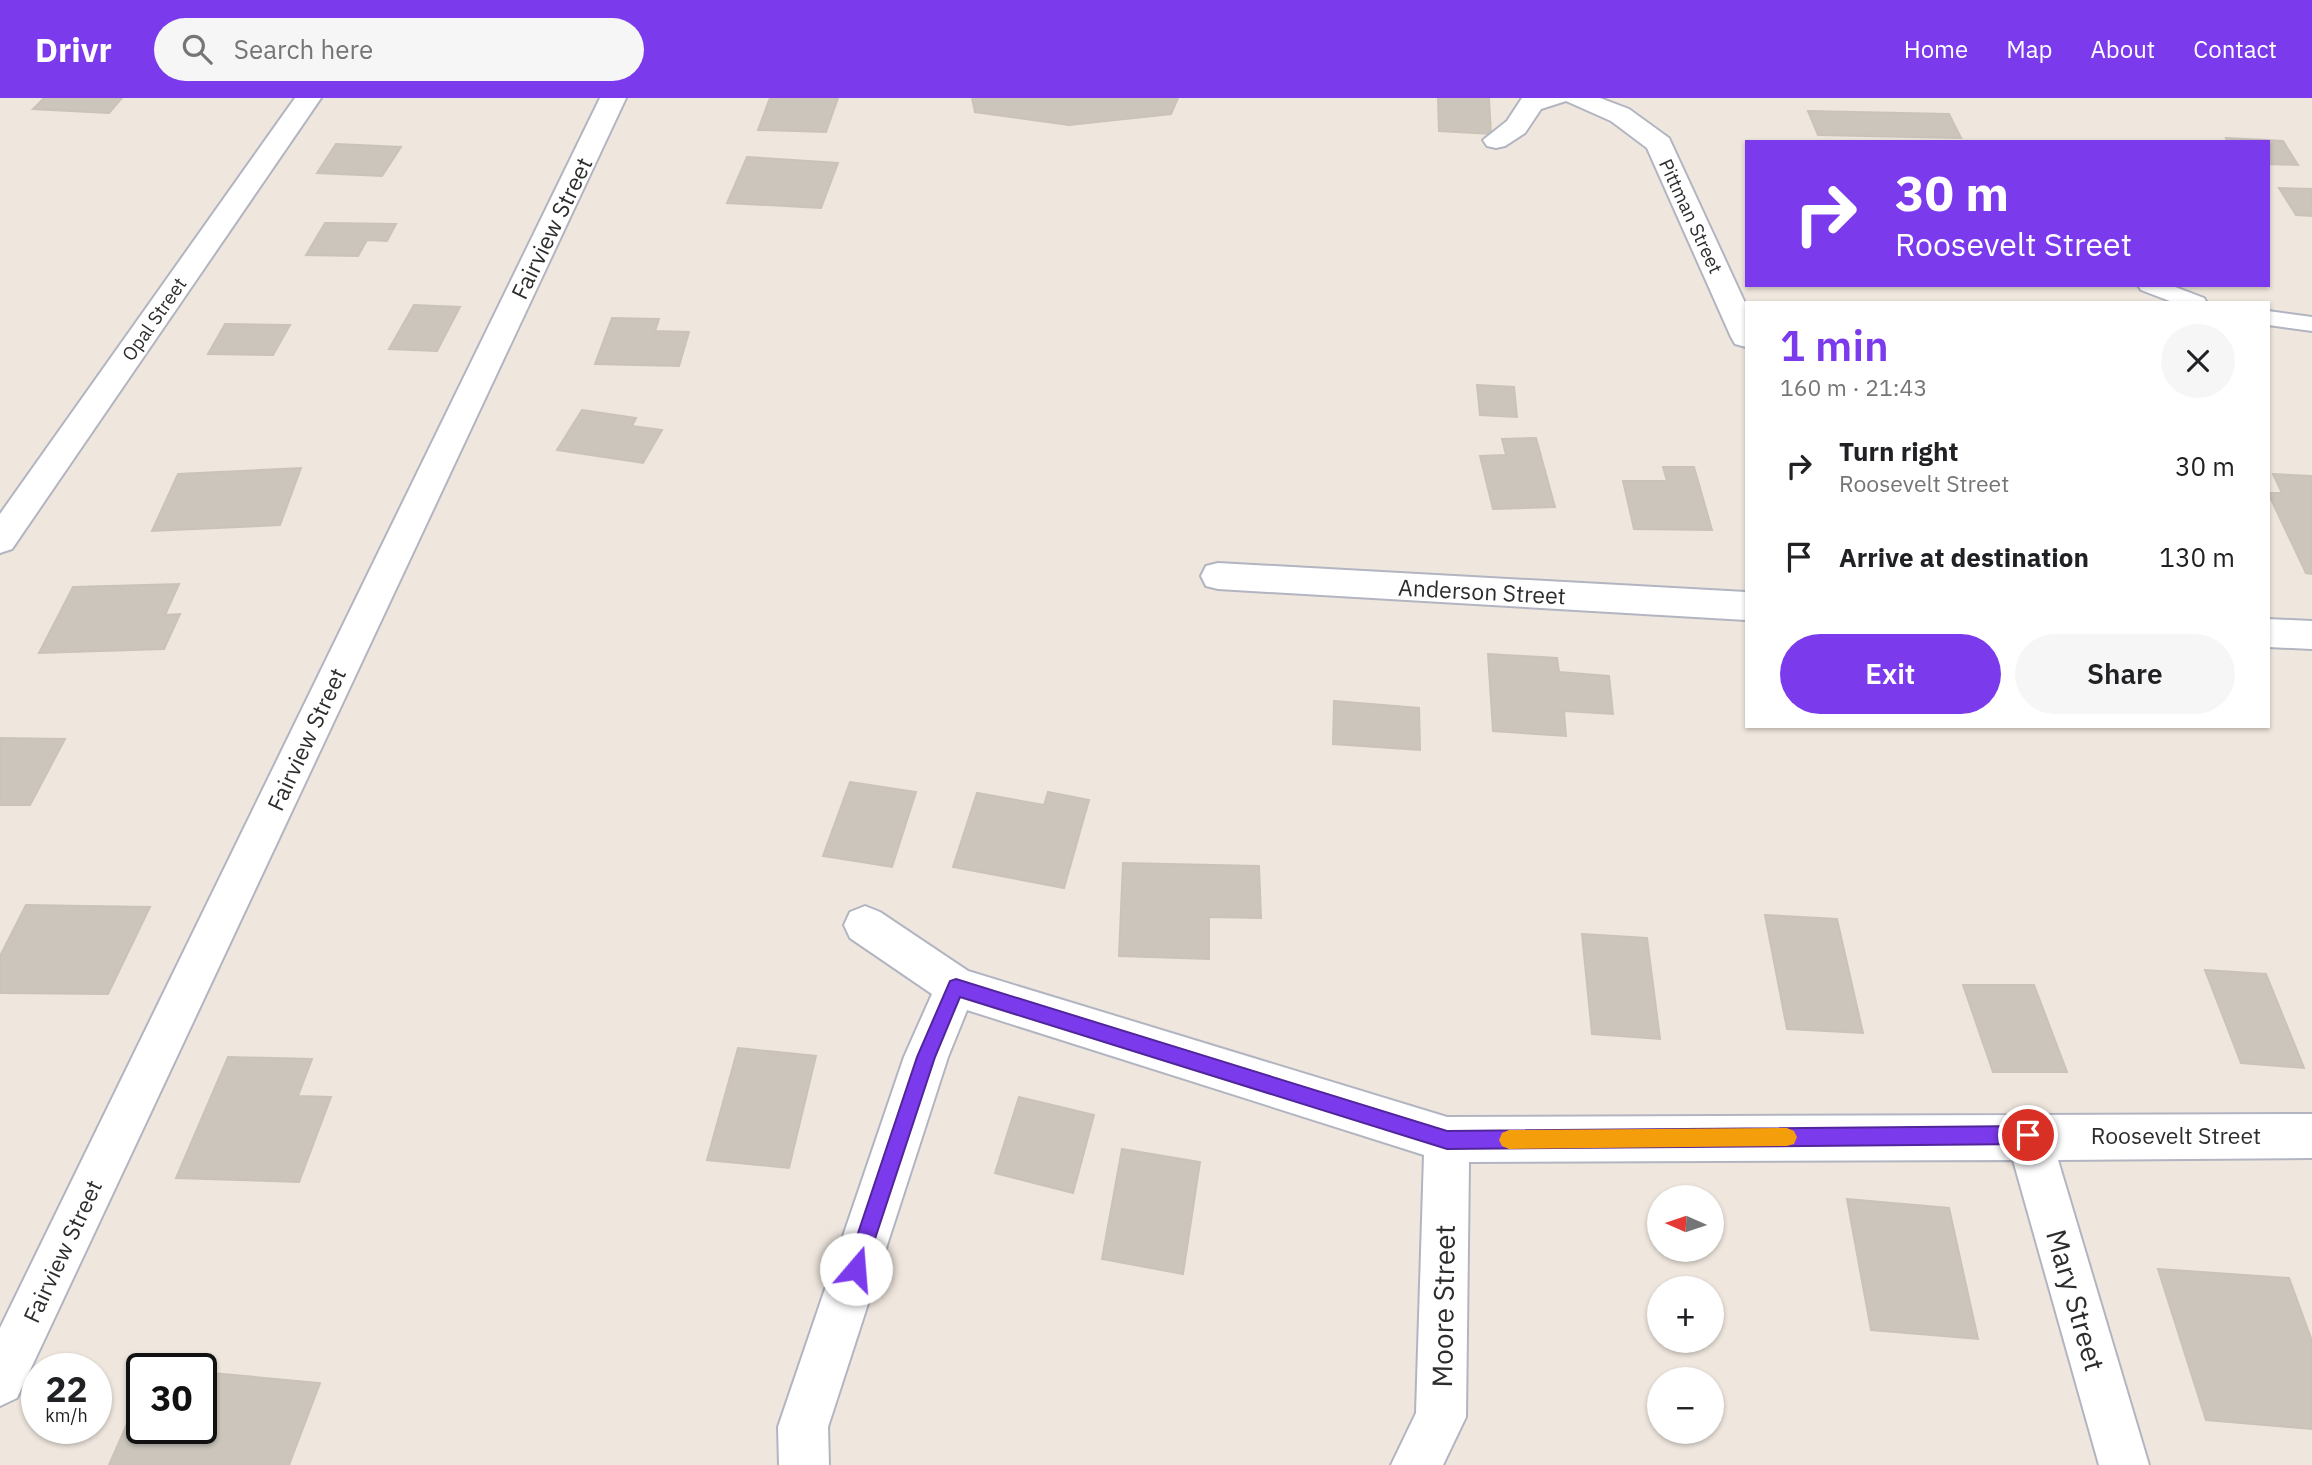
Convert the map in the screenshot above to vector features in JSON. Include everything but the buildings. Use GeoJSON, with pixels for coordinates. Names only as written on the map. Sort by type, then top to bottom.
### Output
{"type":"FeatureCollection","features":[{"type":"Feature","properties":{"kind":"street","name":"Opal Street"},"geometry":{"type":"LineString","coordinates":[[0,540],[308,98]]}},
{"type":"Feature","properties":{"kind":"street","name":"Fairview Street"},"geometry":{"type":"LineString","coordinates":[[0,1381],[613,98]]}},
{"type":"Feature","properties":{"kind":"street"},"geometry":{"type":"LineString","coordinates":[[1496,140],[1517,126],[1525,110],[1539,98],[1555,98]]}},
{"type":"Feature","properties":{"kind":"street","name":"Pittman Street"},"geometry":{"type":"LineString","coordinates":[[1577,98],[1620,114],[1659,144],[1745,335]]}},
{"type":"Feature","properties":{"kind":"street","name":"Anderson Street"},"geometry":{"type":"LineString","coordinates":[[1218,576],[1745,606]]}},
{"type":"Feature","properties":{"kind":"street"},"geometry":{"type":"LineString","coordinates":[[2270,633],[2312,635]]}},
{"type":"Feature","properties":{"kind":"street","name":"Roosevelt Street"},"geometry":{"type":"LineString","coordinates":[[865,925],[956,987],[1447,1140],[2028,1135],[2312,1136]]}},
{"type":"Feature","properties":{"kind":"street"},"geometry":{"type":"LineString","coordinates":[[804,1465],[803,1427],[926,1057],[956,987]]}},
{"type":"Feature","properties":{"kind":"street","name":"Mary Street"},"geometry":{"type":"LineString","coordinates":[[2028,1135],[2123,1465]]}},
{"type":"Feature","properties":{"kind":"street","name":"Moore Street"},"geometry":{"type":"LineString","coordinates":[[1416,1465],[1441,1417],[1447,1140]]}},
{"type":"Feature","properties":{"kind":"lane"},"geometry":{"type":"LineString","coordinates":[[2154,287],[2191,301]]}},
{"type":"Feature","properties":{"kind":"lane"},"geometry":{"type":"LineString","coordinates":[[2270,318],[2312,324]]}},
{"type":"Feature","properties":{"kind":"slow traffic"},"geometry":{"type":"LineString","coordinates":[[1509,1140],[1787,1137]]}},
{"type":"Feature","properties":{"kind":"route"},"geometry":{"type":"LineString","coordinates":[[856,1269],[926,1057],[956,987],[1447,1140],[2028,1135]]}}]}
